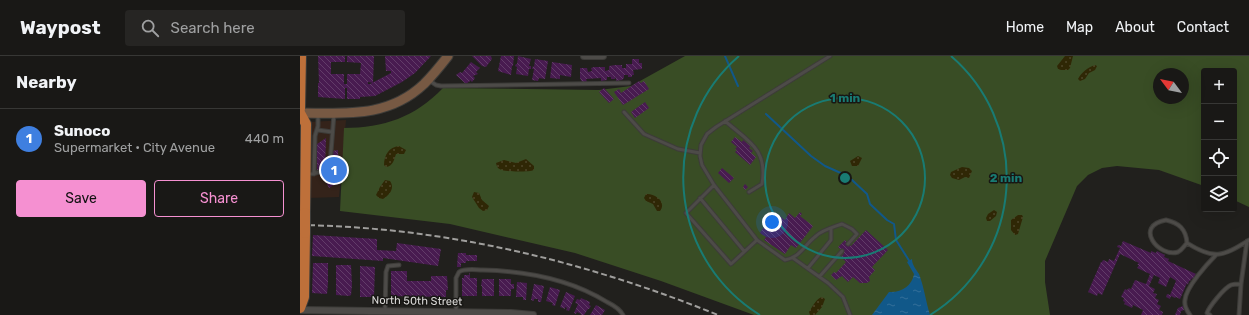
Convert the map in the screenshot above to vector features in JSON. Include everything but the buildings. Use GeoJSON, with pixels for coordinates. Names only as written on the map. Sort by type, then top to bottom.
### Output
{"type":"FeatureCollection","features":[{"type":"Feature","properties":{"kind":"highway"},"geometry":{"type":"LineString","coordinates":[[300,109],[301,56]]}},
{"type":"Feature","properties":{"kind":"highway"},"geometry":{"type":"LineString","coordinates":[[300,113],[310,136],[310,174],[305,213],[304,297],[300,309]]}},
{"type":"Feature","properties":{"kind":"main road"},"geometry":{"type":"LineString","coordinates":[[300,113],[358,112],[380,109],[408,96],[428,80],[448,56]]}},
{"type":"Feature","properties":{"kind":"street"},"geometry":{"type":"LineString","coordinates":[[584,56],[603,56]]}},
{"type":"Feature","properties":{"kind":"street","name":"North 50th Street"},"geometry":{"type":"LineString","coordinates":[[300,309],[368,313],[384,311],[511,313],[533,315]]}},
{"type":"Feature","properties":{"kind":"lane"},"geometry":{"type":"LineString","coordinates":[[830,56],[725,121],[707,134],[701,145],[700,153],[702,165],[714,185],[757,240],[785,260],[793,258],[804,249],[816,235],[842,224],[852,229],[857,234],[848,244]]}},
{"type":"Feature","properties":{"kind":"lane"},"geometry":{"type":"LineString","coordinates":[[428,80],[436,85],[442,86],[629,83]]}},
{"type":"Feature","properties":{"kind":"lane"},"geometry":{"type":"LineString","coordinates":[[310,174],[325,170],[330,164],[334,112]]}},
{"type":"Feature","properties":{"kind":"lane"},"geometry":{"type":"LineString","coordinates":[[624,112],[644,134],[678,149],[700,153]]}},
{"type":"Feature","properties":{"kind":"lane"},"geometry":{"type":"LineString","coordinates":[[318,113],[318,130]]}},
{"type":"Feature","properties":{"kind":"lane"},"geometry":{"type":"LineString","coordinates":[[725,121],[757,150],[761,157],[763,164],[762,184],[749,192]]}},
{"type":"Feature","properties":{"kind":"lane"},"geometry":{"type":"LineString","coordinates":[[310,136],[318,130],[332,132]]}},
{"type":"Feature","properties":{"kind":"lane"},"geometry":{"type":"LineString","coordinates":[[714,185],[686,213],[731,264],[757,240]]}},
{"type":"Feature","properties":{"kind":"lane"},"geometry":{"type":"LineString","coordinates":[[700,198],[744,251]]}},
{"type":"Feature","properties":{"kind":"lane"},"geometry":{"type":"LineString","coordinates":[[1159,221],[1172,221],[1184,230],[1187,243],[1179,251],[1166,251],[1154,243],[1150,237],[1150,230],[1154,224],[1159,221]]}},
{"type":"Feature","properties":{"kind":"lane"},"geometry":{"type":"LineString","coordinates":[[808,268],[831,240],[831,229]]}},
{"type":"Feature","properties":{"kind":"lane"},"geometry":{"type":"LineString","coordinates":[[1187,243],[1202,252],[1216,255],[1228,252],[1248,241]]}},
{"type":"Feature","properties":{"kind":"lane"},"geometry":{"type":"LineString","coordinates":[[1239,315],[1241,284],[1248,241]]}},
{"type":"Feature","properties":{"kind":"lane"},"geometry":{"type":"LineString","coordinates":[[820,276],[842,251]]}},
{"type":"Feature","properties":{"kind":"lane"},"geometry":{"type":"LineString","coordinates":[[1190,315],[1186,307],[1185,298],[1199,275],[1216,255]]}},
{"type":"Feature","properties":{"kind":"lane"},"geometry":{"type":"LineString","coordinates":[[793,258],[820,276],[843,297],[850,315]]}},
{"type":"Feature","properties":{"kind":"lane"},"geometry":{"type":"LineString","coordinates":[[384,311],[386,272],[388,266],[399,265]]}},
{"type":"Feature","properties":{"kind":"lane"},"geometry":{"type":"LineString","coordinates":[[456,312],[456,278],[459,272],[465,270],[500,270],[544,277],[572,285],[603,299],[620,310],[623,315]]}},
{"type":"Feature","properties":{"kind":"lane"},"geometry":{"type":"LineString","coordinates":[[1207,314],[1209,309],[1226,289],[1231,285],[1241,284]]}},
{"type":"Feature","properties":{"kind":"shaded area"},"geometry":{"type":"Polygon","coordinates":[[[346,120],[339,197],[308,198],[309,122],[346,120]]]}},
{"type":"Feature","properties":{"kind":"green space"},"geometry":{"type":"Polygon","coordinates":[[[685,56],[1249,56],[1249,207],[1237,201],[1237,68],[1201,68],[1201,185],[1159,170],[1117,166],[1102,168],[1088,175],[1077,186],[1045,261],[1045,282],[1050,315],[754,315],[661,281],[575,253],[450,224],[340,211],[344,128],[372,126],[398,119],[421,106],[443,88],[599,90],[631,86],[685,56]]]}},
{"type":"Feature","properties":{"kind":"sand"},"geometry":{"type":"Polygon","coordinates":[[[1065,56],[1073,56],[1070,68],[1068,70],[1058,69],[1057,66],[1065,56]]]}},
{"type":"Feature","properties":{"kind":"sand"},"geometry":{"type":"Polygon","coordinates":[[[1095,65],[1097,66],[1095,70],[1089,73],[1085,79],[1080,81],[1078,79],[1085,70],[1095,65]]]}},
{"type":"Feature","properties":{"kind":"sand"},"geometry":{"type":"Polygon","coordinates":[[[399,146],[406,150],[404,154],[396,154],[392,164],[386,167],[384,165],[384,161],[386,155],[392,148],[399,146]]]}},
{"type":"Feature","properties":{"kind":"sand"},"geometry":{"type":"Polygon","coordinates":[[[858,156],[862,158],[858,166],[852,166],[850,161],[858,156]]]}},
{"type":"Feature","properties":{"kind":"sand"},"geometry":{"type":"Polygon","coordinates":[[[526,159],[534,166],[534,170],[505,171],[497,167],[496,163],[504,160],[516,163],[526,159]]]}},
{"type":"Feature","properties":{"kind":"sand"},"geometry":{"type":"Polygon","coordinates":[[[962,167],[969,168],[972,171],[969,178],[965,177],[959,180],[952,178],[950,175],[951,172],[962,167]]]}},
{"type":"Feature","properties":{"kind":"sand"},"geometry":{"type":"Polygon","coordinates":[[[385,180],[390,181],[392,189],[383,199],[376,195],[385,180]]]}},
{"type":"Feature","properties":{"kind":"sand"},"geometry":{"type":"Polygon","coordinates":[[[474,192],[479,193],[482,200],[489,206],[487,210],[483,211],[479,208],[472,197],[474,192]]]}},
{"type":"Feature","properties":{"kind":"sand"},"geometry":{"type":"Polygon","coordinates":[[[646,194],[653,195],[661,201],[662,208],[660,211],[657,211],[653,204],[646,201],[644,198],[646,194]]]}},
{"type":"Feature","properties":{"kind":"sand"},"geometry":{"type":"Polygon","coordinates":[[[994,210],[997,212],[996,216],[990,221],[987,221],[986,218],[988,214],[994,210]]]}},
{"type":"Feature","properties":{"kind":"sand"},"geometry":{"type":"Polygon","coordinates":[[[1018,215],[1022,215],[1023,217],[1018,234],[1015,235],[1011,230],[1011,220],[1018,215]]]}},
{"type":"Feature","properties":{"kind":"sand"},"geometry":{"type":"Polygon","coordinates":[[[822,297],[825,299],[822,307],[815,315],[810,315],[809,312],[813,305],[822,297]]]}},
{"type":"Feature","properties":{"kind":"water"},"geometry":{"type":"Polygon","coordinates":[[[912,259],[913,265],[921,279],[930,315],[872,315],[889,292],[902,290],[911,282],[914,274],[907,262],[912,259]]]}},
{"type":"Feature","properties":{"kind":"waterway"},"geometry":{"type":"LineString","coordinates":[[725,56],[738,86]]}},
{"type":"Feature","properties":{"kind":"waterway"},"geometry":{"type":"LineString","coordinates":[[766,114],[811,156],[825,166],[852,180],[867,194],[870,204],[887,220],[894,224],[896,240],[910,262]]}},
{"type":"Feature","properties":{"kind":"railway"},"geometry":{"type":"LineString","coordinates":[[300,225],[354,227],[407,232],[513,250],[617,278],[718,315]]}},
{"type":"Feature","properties":{"kind":"place","name":"Sunoco"},"geometry":{"type":"Point","coordinates":[334,170]}}]}
